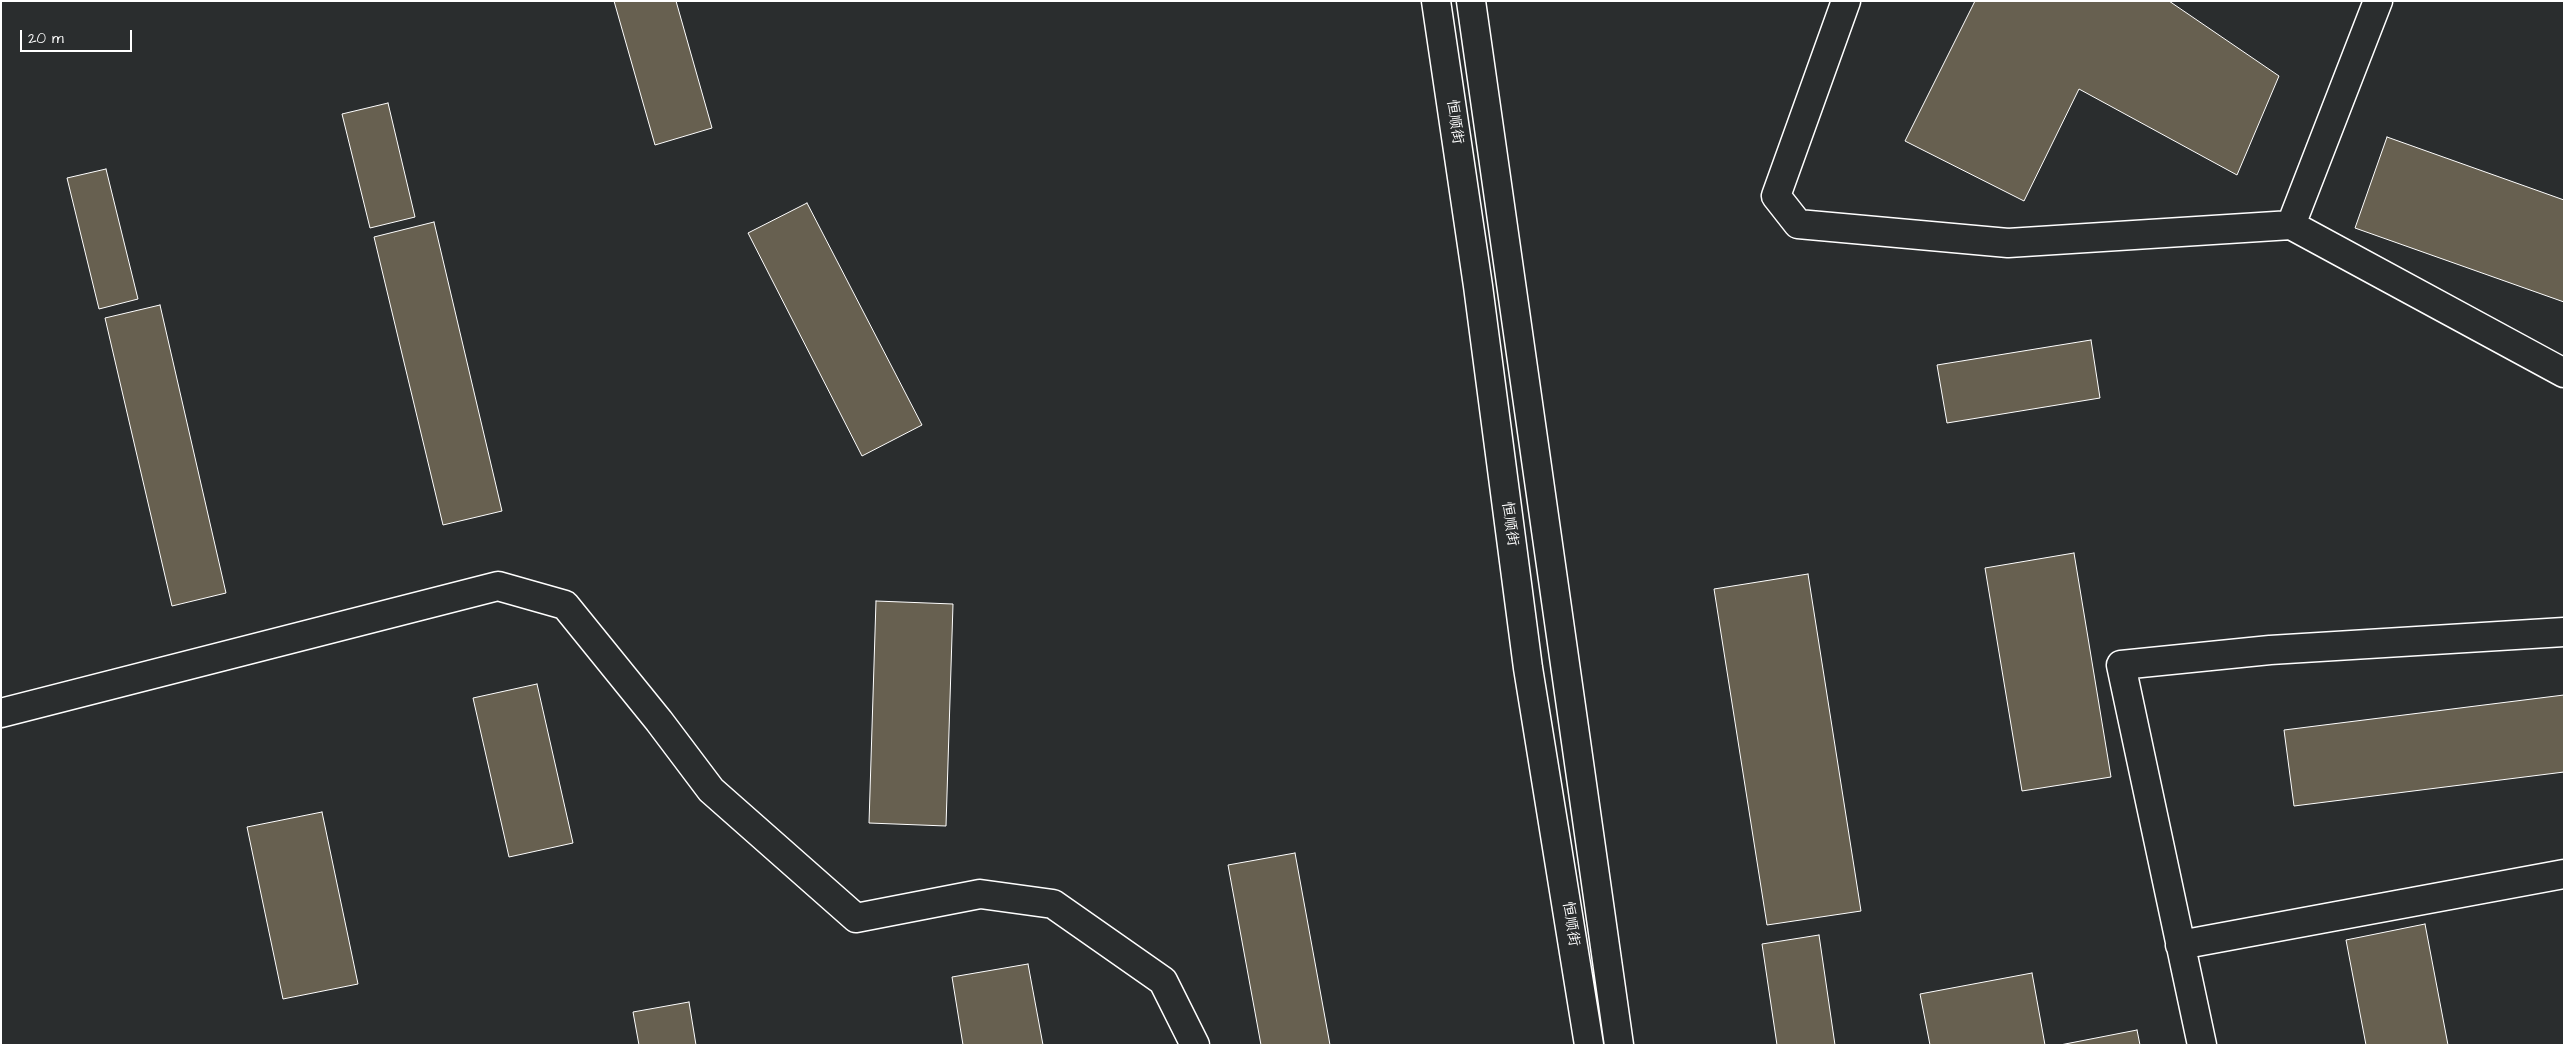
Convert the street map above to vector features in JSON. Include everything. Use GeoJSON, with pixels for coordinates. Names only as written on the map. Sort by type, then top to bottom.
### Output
{"type":"FeatureCollection","features":[{"type":"Feature","properties":{"kind":"street","name":"恒顺街"},"geometry":{"type":"LineString","coordinates":[[1436,1],[1479,296],[1528,668],[1589,1045]]}},
{"type":"Feature","properties":{"kind":"street","name":"恒顺街"},"geometry":{"type":"LineString","coordinates":[[1471,1],[1619,1045]]}},
{"type":"Feature","properties":{"kind":"street"},"geometry":{"type":"LineString","coordinates":[[1846,1],[1776,196],[1798,224],[2008,243],[2291,225],[2564,373]]}},
{"type":"Feature","properties":{"kind":"street"},"geometry":{"type":"LineString","coordinates":[[2291,225],[2378,1]]}},
{"type":"Feature","properties":{"kind":"street"},"geometry":{"type":"LineString","coordinates":[[1,713],[498,586],[565,605],[659,721],[711,790],[856,918],[980,894],[1052,904],[1163,981],[1195,1045]]}},
{"type":"Feature","properties":{"kind":"street"},"geometry":{"type":"LineString","coordinates":[[2202,1045],[2121,665],[2270,650],[2564,632]]}},
{"type":"Feature","properties":{"kind":"street"},"geometry":{"type":"LineString","coordinates":[[2180,945],[2564,874]]}},
{"type":"Feature","properties":{"kind":"building"},"geometry":{"type":"Polygon","coordinates":[[[614,1],[676,1],[712,128],[655,145],[614,1]]]}},
{"type":"Feature","properties":{"kind":"building"},"geometry":{"type":"Polygon","coordinates":[[[1975,1],[2169,1],[2279,76],[2237,175],[2079,89],[2024,201],[1905,141],[1975,1]]]}},
{"type":"Feature","properties":{"kind":"building"},"geometry":{"type":"Polygon","coordinates":[[[388,103],[415,217],[370,228],[342,114],[388,103]]]}},
{"type":"Feature","properties":{"kind":"building"},"geometry":{"type":"Polygon","coordinates":[[[2387,137],[2564,200],[2564,302],[2355,228],[2387,137]]]}},
{"type":"Feature","properties":{"kind":"building"},"geometry":{"type":"Polygon","coordinates":[[[106,169],[138,299],[99,309],[67,178],[106,169]]]}},
{"type":"Feature","properties":{"kind":"building"},"geometry":{"type":"Polygon","coordinates":[[[807,203],[922,425],[862,456],[748,233],[807,203]]]}},
{"type":"Feature","properties":{"kind":"building"},"geometry":{"type":"Polygon","coordinates":[[[434,222],[502,511],[443,525],[374,237],[434,222]]]}},
{"type":"Feature","properties":{"kind":"building"},"geometry":{"type":"Polygon","coordinates":[[[160,305],[226,593],[172,606],[105,318],[160,305]]]}},
{"type":"Feature","properties":{"kind":"building"},"geometry":{"type":"Polygon","coordinates":[[[2091,340],[2100,398],[1947,423],[1937,365],[2091,340]]]}},
{"type":"Feature","properties":{"kind":"building"},"geometry":{"type":"Polygon","coordinates":[[[2074,553],[2111,777],[2022,791],[1985,568],[2074,553]]]}},
{"type":"Feature","properties":{"kind":"building"},"geometry":{"type":"Polygon","coordinates":[[[1808,574],[1861,911],[1767,925],[1714,589],[1808,574]]]}},
{"type":"Feature","properties":{"kind":"building"},"geometry":{"type":"Polygon","coordinates":[[[876,601],[953,604],[946,826],[869,823],[876,601]]]}},
{"type":"Feature","properties":{"kind":"building"},"geometry":{"type":"Polygon","coordinates":[[[537,684],[573,843],[509,857],[473,698],[537,684]]]}},
{"type":"Feature","properties":{"kind":"building"},"geometry":{"type":"Polygon","coordinates":[[[2564,695],[2564,772],[2294,806],[2284,730],[2564,695]]]}},
{"type":"Feature","properties":{"kind":"building"},"geometry":{"type":"Polygon","coordinates":[[[322,812],[358,984],[283,999],[247,827],[322,812]]]}},
{"type":"Feature","properties":{"kind":"building"},"geometry":{"type":"Polygon","coordinates":[[[1295,853],[1330,1045],[1261,1045],[1228,865],[1295,853]]]}},
{"type":"Feature","properties":{"kind":"building"},"geometry":{"type":"Polygon","coordinates":[[[2425,924],[2448,1045],[2366,1045],[2346,940],[2425,924]]]}},
{"type":"Feature","properties":{"kind":"building"},"geometry":{"type":"Polygon","coordinates":[[[1819,935],[1835,1045],[1777,1045],[1762,944],[1819,935]]]}},
{"type":"Feature","properties":{"kind":"building"},"geometry":{"type":"Polygon","coordinates":[[[1028,964],[1043,1045],[963,1045],[952,977],[1028,964]]]}},
{"type":"Feature","properties":{"kind":"building"},"geometry":{"type":"Polygon","coordinates":[[[2032,973],[2045,1045],[1930,1045],[1920,994],[2032,973]]]}},
{"type":"Feature","properties":{"kind":"building"},"geometry":{"type":"Polygon","coordinates":[[[689,1002],[696,1045],[639,1045],[633,1012],[689,1002]]]}},
{"type":"Feature","properties":{"kind":"building"},"geometry":{"type":"Polygon","coordinates":[[[2137,1030],[2140,1045],[2060,1045],[2137,1030]]]}}]}
